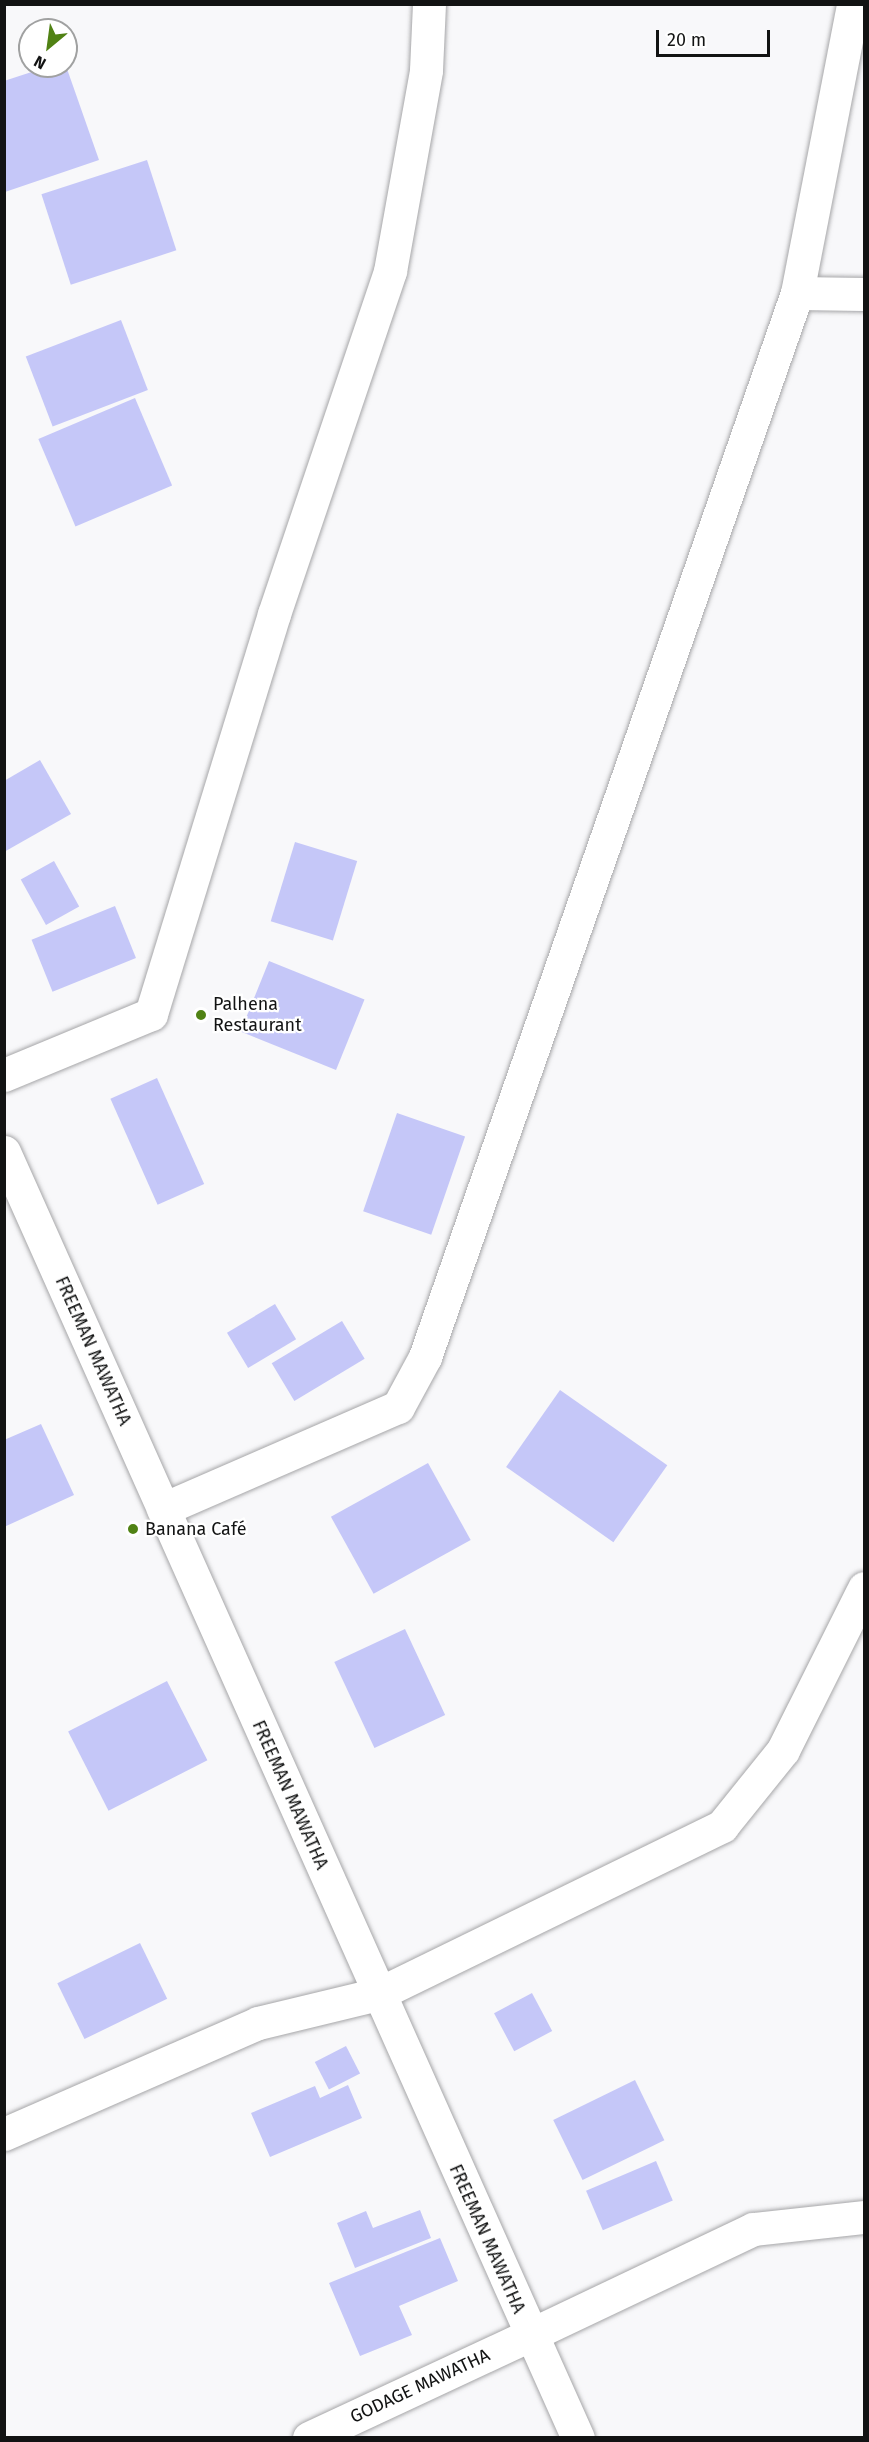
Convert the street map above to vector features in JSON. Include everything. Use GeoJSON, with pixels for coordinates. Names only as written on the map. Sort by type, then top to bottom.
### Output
{"type":"FeatureCollection","features":[{"type":"Feature","properties":{"kind":"street"},"geometry":{"type":"LineString","coordinates":[[4,1075],[151,1014],[274,614],[390,271],[426,70],[429,4]]}},
{"type":"Feature","properties":{"kind":"street"},"geometry":{"type":"LineString","coordinates":[[163,1509],[398,1407],[425,1357],[797,293],[853,4]]}},
{"type":"Feature","properties":{"kind":"street"},"geometry":{"type":"LineString","coordinates":[[797,293],[864,294]]}},
{"type":"Feature","properties":{"kind":"street","name":"FREEMAN MAWATHA"},"geometry":{"type":"LineString","coordinates":[[4,1152],[530,2335],[578,2438]]}},
{"type":"Feature","properties":{"kind":"street"},"geometry":{"type":"LineString","coordinates":[[4,2134],[258,2023],[378,1994],[722,1826],[783,1750],[864,1588]]}},
{"type":"Feature","properties":{"kind":"street","name":"GODAGE MAWATHA"},"geometry":{"type":"LineString","coordinates":[[309,2438],[342,2431],[530,2335],[753,2229],[864,2217]]}},
{"type":"Feature","properties":{"kind":"building"},"geometry":{"type":"Polygon","coordinates":[[[18,76],[70,78],[99,160],[5,192],[4,81],[18,76]]]}},
{"type":"Feature","properties":{"kind":"building"},"geometry":{"type":"Polygon","coordinates":[[[147,160],[176,250],[71,285],[41,194],[147,160]]]}},
{"type":"Feature","properties":{"kind":"building"},"geometry":{"type":"Polygon","coordinates":[[[121,320],[148,390],[53,427],[26,357],[121,320]]]}},
{"type":"Feature","properties":{"kind":"building"},"geometry":{"type":"Polygon","coordinates":[[[135,398],[172,485],[75,526],[38,439],[135,398]]]}},
{"type":"Feature","properties":{"kind":"building"},"geometry":{"type":"Polygon","coordinates":[[[40,760],[71,814],[4,852],[4,781],[40,760]]]}},
{"type":"Feature","properties":{"kind":"building"},"geometry":{"type":"Polygon","coordinates":[[[295,842],[357,861],[333,940],[271,921],[295,842]]]}},
{"type":"Feature","properties":{"kind":"building"},"geometry":{"type":"Polygon","coordinates":[[[54,861],[79,906],[46,925],[21,879],[54,861]]]}},
{"type":"Feature","properties":{"kind":"building"},"geometry":{"type":"Polygon","coordinates":[[[115,906],[136,958],[53,992],[32,940],[115,906]]]}},
{"type":"Feature","properties":{"kind":"building"},"geometry":{"type":"Polygon","coordinates":[[[269,961],[364,1000],[336,1070],[241,1031],[269,961]]]}},
{"type":"Feature","properties":{"kind":"building"},"geometry":{"type":"Polygon","coordinates":[[[157,1078],[204,1184],[158,1205],[110,1099],[157,1078]]]}},
{"type":"Feature","properties":{"kind":"building"},"geometry":{"type":"Polygon","coordinates":[[[397,1113],[465,1136],[431,1235],[363,1211],[397,1113]]]}},
{"type":"Feature","properties":{"kind":"building"},"geometry":{"type":"Polygon","coordinates":[[[275,1304],[296,1339],[248,1368],[227,1333],[275,1304]]]}},
{"type":"Feature","properties":{"kind":"building"},"geometry":{"type":"Polygon","coordinates":[[[342,1321],[365,1359],[294,1401],[272,1363],[342,1321]]]}},
{"type":"Feature","properties":{"kind":"building"},"geometry":{"type":"Polygon","coordinates":[[[560,1390],[667,1465],[613,1542],[506,1467],[560,1390]]]}},
{"type":"Feature","properties":{"kind":"building"},"geometry":{"type":"Polygon","coordinates":[[[41,1424],[74,1495],[4,1527],[4,1440],[41,1424]]]}},
{"type":"Feature","properties":{"kind":"building"},"geometry":{"type":"Polygon","coordinates":[[[428,1463],[471,1540],[374,1594],[331,1517],[428,1463]]]}},
{"type":"Feature","properties":{"kind":"building"},"geometry":{"type":"Polygon","coordinates":[[[405,1629],[445,1715],[374,1748],[334,1662],[405,1629]]]}},
{"type":"Feature","properties":{"kind":"building"},"geometry":{"type":"Polygon","coordinates":[[[167,1681],[207,1760],[109,1811],[68,1731],[167,1681]]]}},
{"type":"Feature","properties":{"kind":"building"},"geometry":{"type":"Polygon","coordinates":[[[140,1943],[167,1999],[84,2039],[57,1983],[140,1943]]]}},
{"type":"Feature","properties":{"kind":"building"},"geometry":{"type":"Polygon","coordinates":[[[532,1993],[552,2031],[514,2051],[494,2013],[532,1993]]]}},
{"type":"Feature","properties":{"kind":"building"},"geometry":{"type":"Polygon","coordinates":[[[346,2046],[360,2074],[329,2090],[315,2062],[346,2046]]]}},
{"type":"Feature","properties":{"kind":"building"},"geometry":{"type":"Polygon","coordinates":[[[635,2080],[664,2140],[583,2180],[553,2120],[635,2080]]]}},
{"type":"Feature","properties":{"kind":"building"},"geometry":{"type":"Polygon","coordinates":[[[348,2085],[362,2118],[270,2157],[251,2113],[315,2086],[320,2098],[348,2085]]]}},
{"type":"Feature","properties":{"kind":"building"},"geometry":{"type":"Polygon","coordinates":[[[656,2161],[673,2201],[603,2230],[586,2191],[656,2161]]]}},
{"type":"Feature","properties":{"kind":"building"},"geometry":{"type":"Polygon","coordinates":[[[420,2210],[431,2238],[355,2268],[337,2223],[366,2211],[373,2228],[420,2210]]]}},
{"type":"Feature","properties":{"kind":"building"},"geometry":{"type":"Polygon","coordinates":[[[440,2238],[458,2281],[399,2306],[412,2335],[360,2356],[329,2283],[440,2238]]]}},
{"type":"Feature","properties":{"kind":"place","name":"Palhena Restaurant"},"geometry":{"type":"Point","coordinates":[201,1015]}},
{"type":"Feature","properties":{"kind":"place","name":"Banana Café"},"geometry":{"type":"Point","coordinates":[133,1529]}}]}
